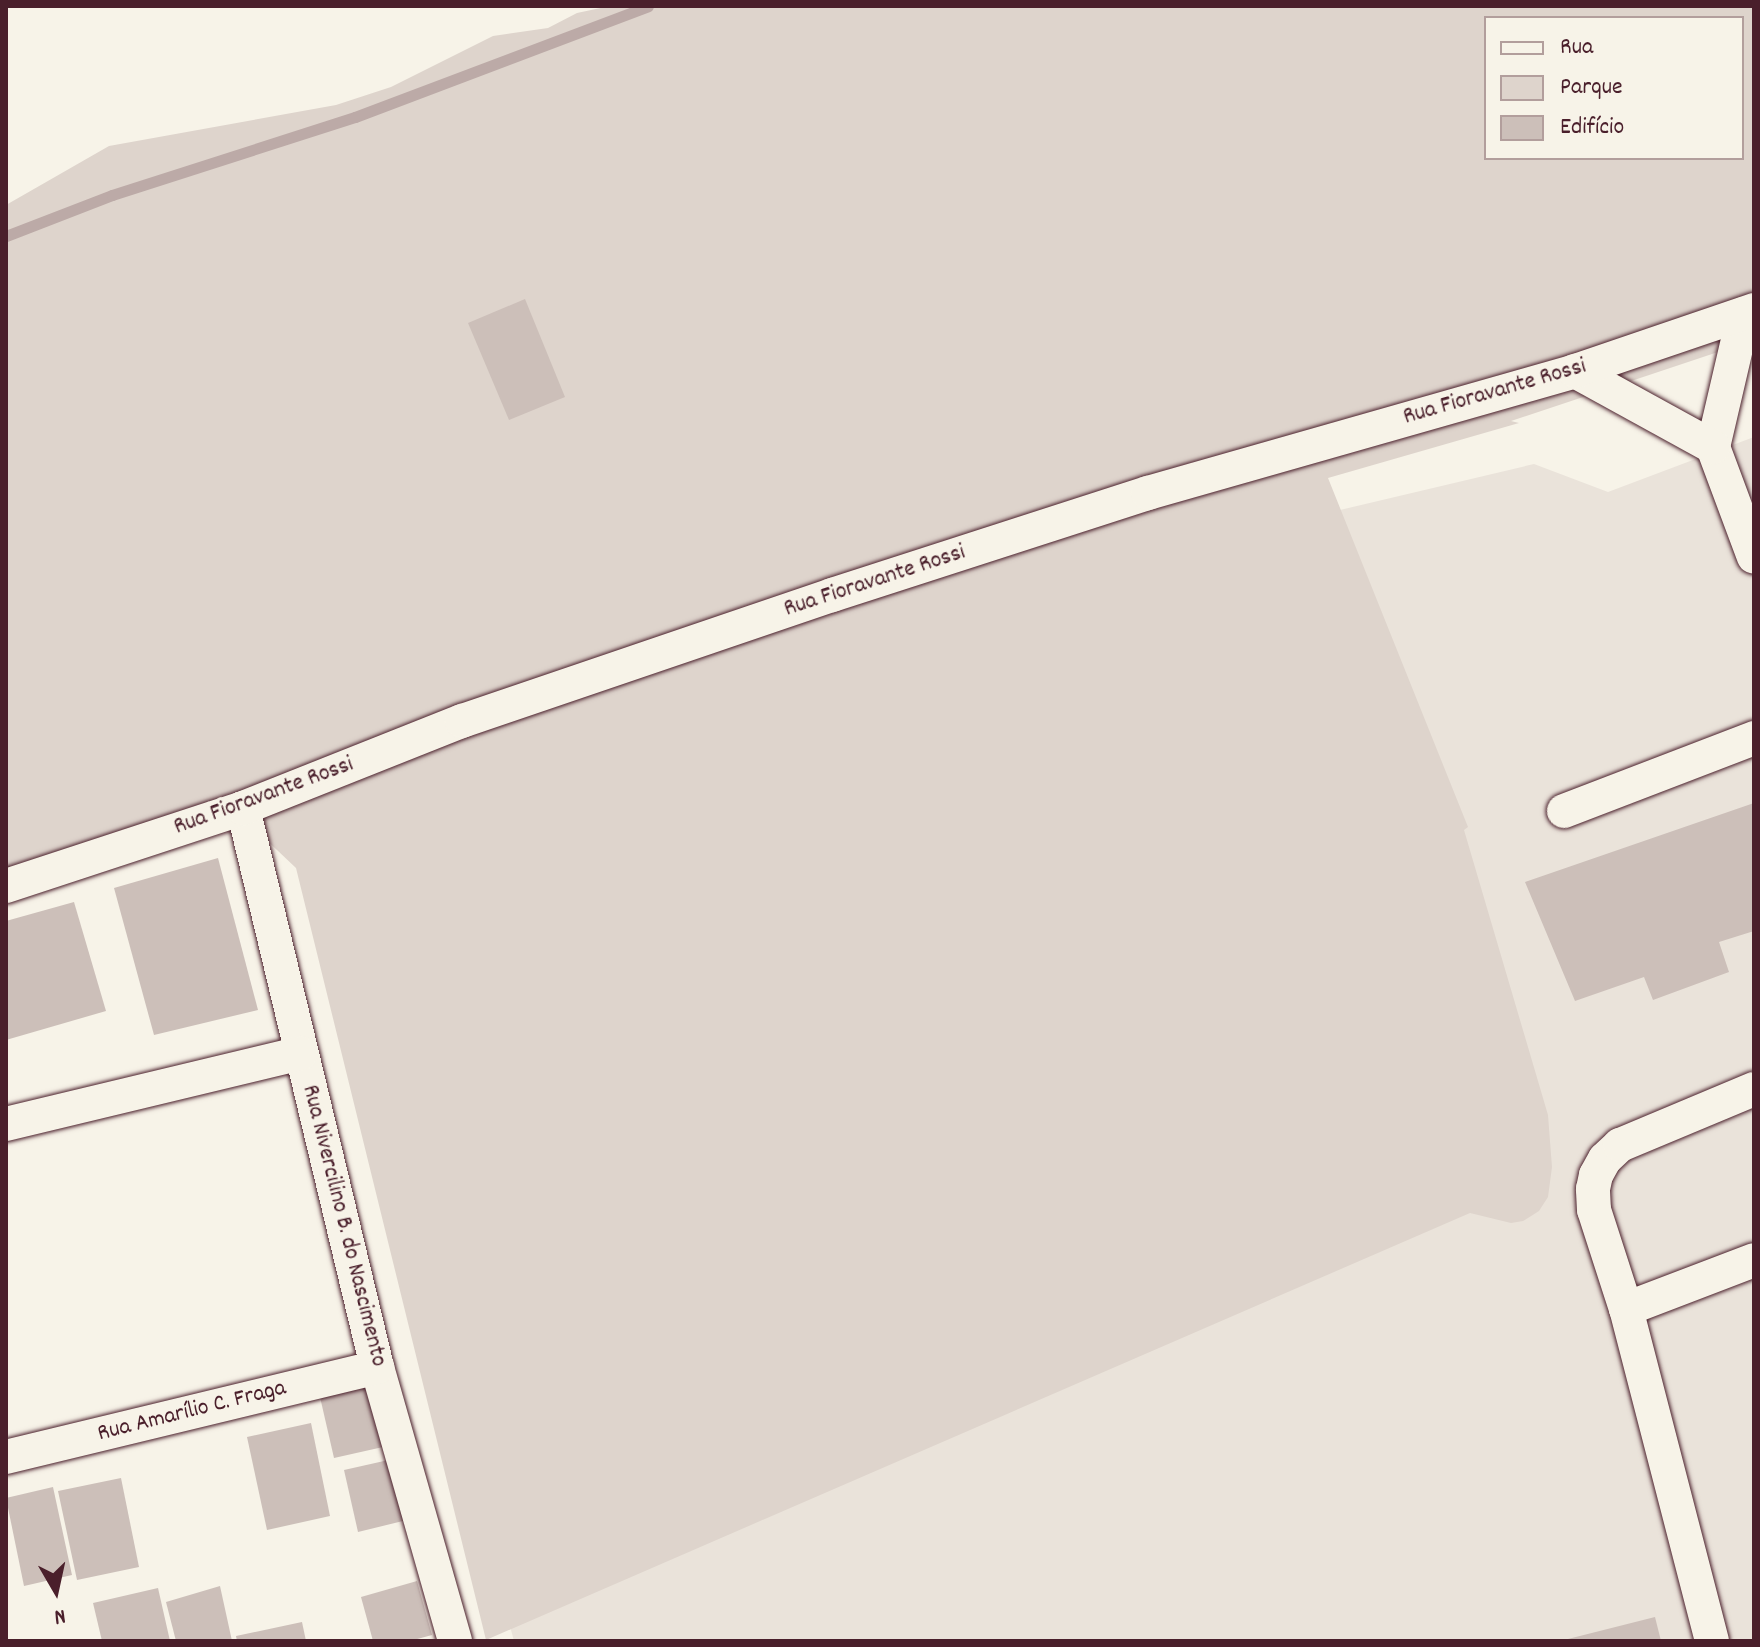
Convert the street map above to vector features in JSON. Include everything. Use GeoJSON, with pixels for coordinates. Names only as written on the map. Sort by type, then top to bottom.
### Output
{"type":"FeatureCollection","features":[{"type":"Feature","properties":{"kind":"street","name":"Rua Fioravante Rossi"},"geometry":{"type":"LineString","coordinates":[[6,886],[243,808],[462,721],[832,595],[1148,493],[1575,371],[1749,312]]}},
{"type":"Feature","properties":{"kind":"street"},"geometry":{"type":"LineString","coordinates":[[1749,312],[1713,447],[1754,557]]}},
{"type":"Feature","properties":{"kind":"street"},"geometry":{"type":"LineString","coordinates":[[1575,371],[1713,447]]}},
{"type":"Feature","properties":{"kind":"street"},"geometry":{"type":"LineString","coordinates":[[1564,811],[1754,738]]}},
{"type":"Feature","properties":{"kind":"street","name":"Rua Nivercilino B. do Nascimento"},"geometry":{"type":"LineString","coordinates":[[243,808],[377,1367],[455,1641]]}},
{"type":"Feature","properties":{"kind":"street"},"geometry":{"type":"LineString","coordinates":[[6,1124],[301,1053]]}},
{"type":"Feature","properties":{"kind":"street"},"geometry":{"type":"LineString","coordinates":[[1712,1641],[1626,1309],[1594,1210],[1596,1175],[1620,1145],[1754,1089]]}},
{"type":"Feature","properties":{"kind":"street"},"geometry":{"type":"LineString","coordinates":[[1626,1309],[1754,1260]]}},
{"type":"Feature","properties":{"kind":"street","name":"Rua Amarílio C. Fraga"},"geometry":{"type":"LineString","coordinates":[[6,1457],[377,1367]]}},
{"type":"Feature","properties":{"kind":"shaded area"},"geometry":{"type":"Polygon","coordinates":[[[1754,437],[1754,1641],[514,1641],[298,844],[1264,528],[1534,464],[1608,492],[1754,437]]]}},
{"type":"Feature","properties":{"kind":"green space"},"geometry":{"type":"Polygon","coordinates":[[[610,6],[1754,6],[1754,340],[1511,421],[1519,423],[1328,478],[1468,827],[1464,830],[1548,1115],[1552,1167],[1548,1197],[1539,1211],[1523,1221],[1511,1223],[1470,1213],[486,1640],[296,868],[237,812],[6,891],[6,205],[109,146],[336,105],[391,87],[493,36],[548,28],[577,13],[610,6]]]}},
{"type":"Feature","properties":{"kind":"building"},"geometry":{"type":"Polygon","coordinates":[[[525,299],[565,397],[509,420],[468,323],[525,299]]]}},
{"type":"Feature","properties":{"kind":"building"},"geometry":{"type":"Polygon","coordinates":[[[1754,803],[1754,931],[1719,942],[1729,972],[1653,1000],[1644,977],[1575,1001],[1525,882],[1754,803]]]}},
{"type":"Feature","properties":{"kind":"building"},"geometry":{"type":"Polygon","coordinates":[[[218,858],[258,1010],[154,1035],[114,888],[218,858]]]}},
{"type":"Feature","properties":{"kind":"building"},"geometry":{"type":"Polygon","coordinates":[[[74,902],[106,1011],[6,1040],[6,921],[74,902]]]}},
{"type":"Feature","properties":{"kind":"building"},"geometry":{"type":"Polygon","coordinates":[[[369,1386],[383,1447],[334,1458],[320,1397],[369,1386]]]}},
{"type":"Feature","properties":{"kind":"building"},"geometry":{"type":"Polygon","coordinates":[[[311,1423],[330,1516],[267,1530],[247,1437],[311,1423]]]}},
{"type":"Feature","properties":{"kind":"building"},"geometry":{"type":"Polygon","coordinates":[[[393,1459],[407,1520],[358,1532],[344,1470],[393,1459]]]}},
{"type":"Feature","properties":{"kind":"building"},"geometry":{"type":"Polygon","coordinates":[[[121,1478],[139,1567],[77,1580],[58,1491],[121,1478]]]}},
{"type":"Feature","properties":{"kind":"building"},"geometry":{"type":"Polygon","coordinates":[[[53,1487],[72,1575],[24,1586],[6,1498],[53,1487]]]}},
{"type":"Feature","properties":{"kind":"building"},"geometry":{"type":"Polygon","coordinates":[[[417,1581],[432,1635],[410,1641],[373,1641],[361,1597],[417,1581]]]}},
{"type":"Feature","properties":{"kind":"building"},"geometry":{"type":"Polygon","coordinates":[[[220,1586],[232,1641],[176,1641],[166,1602],[220,1586]]]}},
{"type":"Feature","properties":{"kind":"building"},"geometry":{"type":"Polygon","coordinates":[[[158,1588],[170,1641],[102,1641],[93,1603],[158,1588]]]}},
{"type":"Feature","properties":{"kind":"building"},"geometry":{"type":"Polygon","coordinates":[[[1655,1617],[1661,1641],[1564,1641],[1564,1640],[1655,1617]]]}},
{"type":"Feature","properties":{"kind":"building"},"geometry":{"type":"Polygon","coordinates":[[[302,1622],[306,1641],[237,1641],[236,1636],[302,1622]]]}},
{"type":"Feature","properties":{"kind":"waterway"},"geometry":{"type":"LineString","coordinates":[[6,236],[112,195],[355,117],[648,6]]}}]}
